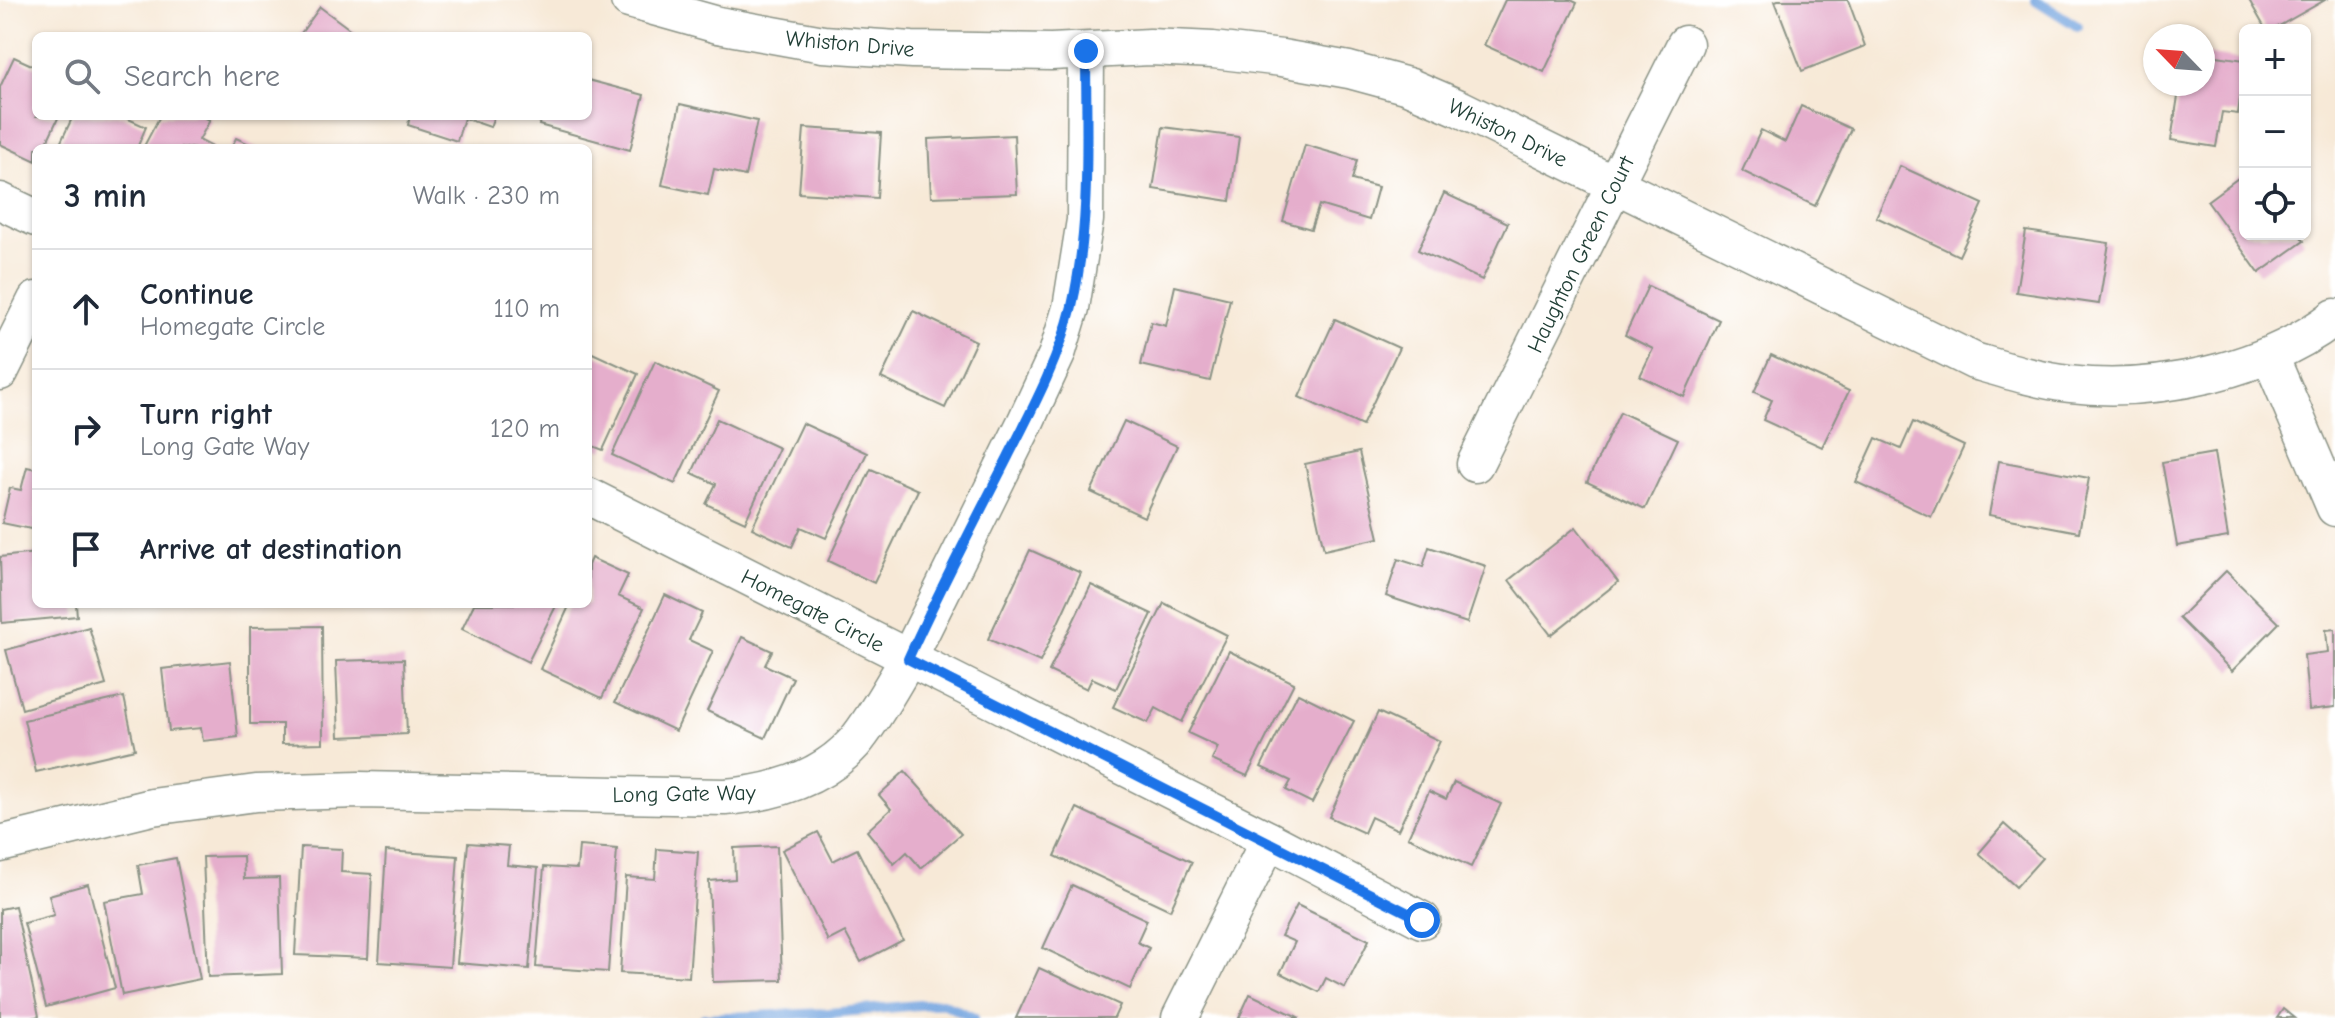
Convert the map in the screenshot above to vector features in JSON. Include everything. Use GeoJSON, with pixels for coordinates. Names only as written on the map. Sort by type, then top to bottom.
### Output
{"type":"FeatureCollection","features":[{"type":"Feature","properties":{"kind":"street","name":"Whiston Drive"},"geometry":{"type":"LineString","coordinates":[[629,0],[718,25],[823,44],[912,50],[1086,51],[1150,47],[1213,50],[1349,70],[1408,86],[1459,108],[1974,361],[2069,384],[2111,386],[2160,383],[2212,372],[2270,356],[2302,341],[2335,317]]}},
{"type":"Feature","properties":{"kind":"street","name":"Haughton Green Court"},"geometry":{"type":"LineString","coordinates":[[1475,464],[1685,44]]}},
{"type":"Feature","properties":{"kind":"street","name":"Long Gate Way"},"geometry":{"type":"LineString","coordinates":[[0,843],[152,807],[256,793],[359,790],[709,797],[754,795],[785,787],[827,765],[854,743],[908,659],[1057,354],[1079,272],[1085,220],[1086,51]]}},
{"type":"Feature","properties":{"kind":"street"},"geometry":{"type":"LineString","coordinates":[[0,201],[32,216]]}},
{"type":"Feature","properties":{"kind":"street"},"geometry":{"type":"LineString","coordinates":[[0,372],[32,308]]}},
{"type":"Feature","properties":{"kind":"street"},"geometry":{"type":"LineString","coordinates":[[2270,356],[2335,508]]}},
{"type":"Feature","properties":{"kind":"street","name":"Homegate Circle"},"geometry":{"type":"LineString","coordinates":[[592,498],[1422,920]]}},
{"type":"Feature","properties":{"kind":"street"},"geometry":{"type":"LineString","coordinates":[[1180,1018],[1269,840]]}},
{"type":"Feature","properties":{"kind":"building"},"geometry":{"type":"Polygon","coordinates":[[[1505,0],[1571,0],[1577,3],[1544,72],[1484,45],[1505,0]]]}},
{"type":"Feature","properties":{"kind":"building"},"geometry":{"type":"Polygon","coordinates":[[[1848,0],[1865,46],[1802,71],[1775,1],[1848,0]]]}},
{"type":"Feature","properties":{"kind":"building"},"geometry":{"type":"Polygon","coordinates":[[[2249,0],[2325,0],[2283,24],[2263,24],[2249,0]]]}},
{"type":"Feature","properties":{"kind":"building"},"geometry":{"type":"Polygon","coordinates":[[[320,7],[354,32],[302,32],[320,7]]]}},
{"type":"Feature","properties":{"kind":"building"},"geometry":{"type":"Polygon","coordinates":[[[2215,56],[2239,59],[2238,114],[2222,112],[2216,147],[2171,140],[2178,96],[2215,96],[2215,56]]]}},
{"type":"Feature","properties":{"kind":"building"},"geometry":{"type":"Polygon","coordinates":[[[14,57],[32,65],[32,120],[57,120],[46,144],[32,144],[32,159],[0,144],[0,87],[14,57]]]}},
{"type":"Feature","properties":{"kind":"building"},"geometry":{"type":"Polygon","coordinates":[[[592,81],[644,95],[630,150],[539,125],[540,120],[592,120],[592,81]]]}},
{"type":"Feature","properties":{"kind":"building"},"geometry":{"type":"Polygon","coordinates":[[[680,104],[757,121],[745,176],[714,169],[708,195],[662,185],[680,104]]]}},
{"type":"Feature","properties":{"kind":"building"},"geometry":{"type":"Polygon","coordinates":[[[1801,106],[1851,129],[1815,206],[1742,171],[1761,130],[1785,142],[1801,106]]]}},
{"type":"Feature","properties":{"kind":"building"},"geometry":{"type":"Polygon","coordinates":[[[71,120],[131,120],[146,127],[139,144],[60,144],[71,120]]]}},
{"type":"Feature","properties":{"kind":"building"},"geometry":{"type":"Polygon","coordinates":[[[158,120],[210,120],[199,140],[206,144],[145,144],[158,120]]]}},
{"type":"Feature","properties":{"kind":"building"},"geometry":{"type":"Polygon","coordinates":[[[409,120],[463,120],[457,141],[408,125],[409,120]]]}},
{"type":"Feature","properties":{"kind":"building"},"geometry":{"type":"Polygon","coordinates":[[[470,120],[493,120],[490,127],[470,120]]]}},
{"type":"Feature","properties":{"kind":"building"},"geometry":{"type":"Polygon","coordinates":[[[1163,127],[1239,137],[1230,201],[1153,189],[1163,127]]]}},
{"type":"Feature","properties":{"kind":"building"},"geometry":{"type":"Polygon","coordinates":[[[804,128],[881,133],[877,198],[799,193],[804,128]]]}},
{"type":"Feature","properties":{"kind":"building"},"geometry":{"type":"Polygon","coordinates":[[[1014,135],[1017,194],[931,197],[928,139],[1014,135]]]}},
{"type":"Feature","properties":{"kind":"building"},"geometry":{"type":"Polygon","coordinates":[[[236,138],[249,144],[233,144],[236,138]]]}},
{"type":"Feature","properties":{"kind":"building"},"geometry":{"type":"Polygon","coordinates":[[[1305,145],[1357,160],[1352,180],[1378,187],[1369,220],[1319,205],[1311,229],[1283,221],[1305,145]]]}},
{"type":"Feature","properties":{"kind":"building"},"geometry":{"type":"Polygon","coordinates":[[[1900,166],[1983,204],[1959,256],[1876,217],[1900,166]]]}},
{"type":"Feature","properties":{"kind":"building"},"geometry":{"type":"Polygon","coordinates":[[[2239,177],[2239,240],[2304,241],[2259,273],[2207,201],[2239,177]]]}},
{"type":"Feature","properties":{"kind":"building"},"geometry":{"type":"Polygon","coordinates":[[[1444,193],[1508,223],[1482,280],[1418,250],[1444,193]]]}},
{"type":"Feature","properties":{"kind":"building"},"geometry":{"type":"Polygon","coordinates":[[[2026,231],[2109,243],[2099,304],[2016,292],[2026,231]]]}},
{"type":"Feature","properties":{"kind":"building"},"geometry":{"type":"Polygon","coordinates":[[[1175,286],[1230,299],[1210,381],[1141,365],[1151,322],[1166,326],[1175,286]]]}},
{"type":"Feature","properties":{"kind":"building"},"geometry":{"type":"Polygon","coordinates":[[[1648,286],[1719,320],[1684,397],[1640,376],[1653,349],[1625,335],[1648,286]]]}},
{"type":"Feature","properties":{"kind":"building"},"geometry":{"type":"Polygon","coordinates":[[[913,311],[976,341],[945,408],[881,378],[913,311]]]}},
{"type":"Feature","properties":{"kind":"building"},"geometry":{"type":"Polygon","coordinates":[[[1335,319],[1399,348],[1362,426],[1299,397],[1335,319]]]}},
{"type":"Feature","properties":{"kind":"building"},"geometry":{"type":"Polygon","coordinates":[[[592,353],[638,374],[603,450],[592,446],[592,353]]]}},
{"type":"Feature","properties":{"kind":"building"},"geometry":{"type":"Polygon","coordinates":[[[1771,355],[1849,391],[1822,447],[1763,420],[1772,400],[1754,392],[1771,355]]]}},
{"type":"Feature","properties":{"kind":"building"},"geometry":{"type":"Polygon","coordinates":[[[655,361],[719,391],[675,484],[612,455],[655,361]]]}},
{"type":"Feature","properties":{"kind":"building"},"geometry":{"type":"Polygon","coordinates":[[[1620,412],[1678,439],[1645,509],[1587,482],[1620,412]]]}},
{"type":"Feature","properties":{"kind":"building"},"geometry":{"type":"Polygon","coordinates":[[[717,419],[779,448],[745,522],[706,504],[716,484],[692,473],[717,419]]]}},
{"type":"Feature","properties":{"kind":"building"},"geometry":{"type":"Polygon","coordinates":[[[1124,421],[1177,446],[1144,517],[1091,492],[1124,421]]]}},
{"type":"Feature","properties":{"kind":"building"},"geometry":{"type":"Polygon","coordinates":[[[1913,422],[1964,446],[1931,517],[1856,482],[1876,438],[1901,449],[1913,422]]]}},
{"type":"Feature","properties":{"kind":"building"},"geometry":{"type":"Polygon","coordinates":[[[802,423],[867,453],[826,538],[801,527],[792,547],[752,528],[802,423]]]}},
{"type":"Feature","properties":{"kind":"building"},"geometry":{"type":"Polygon","coordinates":[[[1359,452],[1379,538],[1324,550],[1305,464],[1359,452]]]}},
{"type":"Feature","properties":{"kind":"building"},"geometry":{"type":"Polygon","coordinates":[[[2214,453],[2228,537],[2177,546],[2162,462],[2214,453]]]}},
{"type":"Feature","properties":{"kind":"building"},"geometry":{"type":"Polygon","coordinates":[[[1999,461],[2089,478],[2079,532],[1989,515],[1999,461]]]}},
{"type":"Feature","properties":{"kind":"building"},"geometry":{"type":"Polygon","coordinates":[[[27,467],[32,468],[32,529],[2,523],[10,488],[21,490],[27,467]]]}},
{"type":"Feature","properties":{"kind":"building"},"geometry":{"type":"Polygon","coordinates":[[[871,469],[918,490],[874,583],[828,561],[871,469]]]}},
{"type":"Feature","properties":{"kind":"building"},"geometry":{"type":"Polygon","coordinates":[[[1576,527],[1618,582],[1551,635],[1509,580],[1576,527]]]}},
{"type":"Feature","properties":{"kind":"building"},"geometry":{"type":"Polygon","coordinates":[[[1429,547],[1486,566],[1467,623],[1386,596],[1398,559],[1423,567],[1429,547]]]}},
{"type":"Feature","properties":{"kind":"building"},"geometry":{"type":"Polygon","coordinates":[[[1030,550],[1081,573],[1040,662],[988,639],[1030,550]]]}},
{"type":"Feature","properties":{"kind":"building"},"geometry":{"type":"Polygon","coordinates":[[[32,553],[32,608],[76,608],[77,616],[2,623],[0,557],[32,553]]]}},
{"type":"Feature","properties":{"kind":"building"},"geometry":{"type":"Polygon","coordinates":[[[592,558],[628,575],[618,596],[644,608],[602,698],[540,669],[568,608],[592,608],[592,558]]]}},
{"type":"Feature","properties":{"kind":"building"},"geometry":{"type":"Polygon","coordinates":[[[2226,571],[2279,623],[2232,671],[2179,618],[2226,571]]]}},
{"type":"Feature","properties":{"kind":"building"},"geometry":{"type":"Polygon","coordinates":[[[1091,585],[1152,614],[1116,689],[1092,678],[1087,689],[1049,671],[1091,585]]]}},
{"type":"Feature","properties":{"kind":"building"},"geometry":{"type":"Polygon","coordinates":[[[665,595],[702,613],[689,640],[713,651],[676,731],[615,702],[665,595]]]}},
{"type":"Feature","properties":{"kind":"building"},"geometry":{"type":"Polygon","coordinates":[[[1164,603],[1227,635],[1182,722],[1156,708],[1148,723],[1113,707],[1164,603]]]}},
{"type":"Feature","properties":{"kind":"building"},"geometry":{"type":"Polygon","coordinates":[[[472,608],[555,608],[528,662],[462,629],[472,608]]]}},
{"type":"Feature","properties":{"kind":"building"},"geometry":{"type":"Polygon","coordinates":[[[322,626],[323,743],[282,744],[282,724],[250,724],[250,627],[322,626]]]}},
{"type":"Feature","properties":{"kind":"building"},"geometry":{"type":"Polygon","coordinates":[[[89,627],[106,685],[22,709],[6,650],[89,627]]]}},
{"type":"Feature","properties":{"kind":"building"},"geometry":{"type":"Polygon","coordinates":[[[2335,629],[2335,707],[2309,710],[2304,655],[2328,652],[2326,630],[2335,629]]]}},
{"type":"Feature","properties":{"kind":"building"},"geometry":{"type":"Polygon","coordinates":[[[742,637],[772,651],[765,665],[793,678],[765,738],[707,711],[742,637]]]}},
{"type":"Feature","properties":{"kind":"building"},"geometry":{"type":"Polygon","coordinates":[[[1229,651],[1294,683],[1247,776],[1212,760],[1218,747],[1188,733],[1229,651]]]}},
{"type":"Feature","properties":{"kind":"building"},"geometry":{"type":"Polygon","coordinates":[[[404,659],[407,734],[339,737],[336,661],[404,659]]]}},
{"type":"Feature","properties":{"kind":"building"},"geometry":{"type":"Polygon","coordinates":[[[230,661],[238,737],[203,741],[201,728],[169,731],[162,669],[230,661]]]}},
{"type":"Feature","properties":{"kind":"building"},"geometry":{"type":"Polygon","coordinates":[[[1298,693],[1354,721],[1312,803],[1286,790],[1291,781],[1261,767],[1298,693]]]}},
{"type":"Feature","properties":{"kind":"building"},"geometry":{"type":"Polygon","coordinates":[[[124,697],[135,749],[36,772],[24,720],[124,697]]]}},
{"type":"Feature","properties":{"kind":"building"},"geometry":{"type":"Polygon","coordinates":[[[1378,712],[1440,741],[1398,830],[1371,817],[1364,833],[1329,817],[1378,712]]]}},
{"type":"Feature","properties":{"kind":"building"},"geometry":{"type":"Polygon","coordinates":[[[905,771],[961,834],[921,868],[907,852],[894,864],[867,831],[891,809],[879,795],[905,771]]]}},
{"type":"Feature","properties":{"kind":"building"},"geometry":{"type":"Polygon","coordinates":[[[1454,782],[1501,804],[1471,867],[1408,837],[1429,791],[1446,799],[1454,782]]]}},
{"type":"Feature","properties":{"kind":"building"},"geometry":{"type":"Polygon","coordinates":[[[1077,808],[1192,862],[1170,910],[1055,856],[1077,808]]]}},
{"type":"Feature","properties":{"kind":"building"},"geometry":{"type":"Polygon","coordinates":[[[2004,824],[2042,858],[2016,887],[1979,853],[2004,824]]]}},
{"type":"Feature","properties":{"kind":"building"},"geometry":{"type":"Polygon","coordinates":[[[818,832],[833,861],[857,849],[903,940],[861,962],[845,932],[828,941],[782,850],[818,832]]]}},
{"type":"Feature","properties":{"kind":"building"},"geometry":{"type":"Polygon","coordinates":[[[468,843],[509,846],[507,865],[538,868],[529,969],[457,963],[468,843]]]}},
{"type":"Feature","properties":{"kind":"building"},"geometry":{"type":"Polygon","coordinates":[[[579,846],[617,849],[608,972],[536,967],[544,867],[577,869],[579,846]]]}},
{"type":"Feature","properties":{"kind":"building"},"geometry":{"type":"Polygon","coordinates":[[[777,846],[782,980],[713,982],[709,881],[735,879],[734,848],[777,846]]]}},
{"type":"Feature","properties":{"kind":"building"},"geometry":{"type":"Polygon","coordinates":[[[301,847],[342,849],[341,872],[372,874],[368,958],[295,955],[301,847]]]}},
{"type":"Feature","properties":{"kind":"building"},"geometry":{"type":"Polygon","coordinates":[[[657,849],[698,852],[689,977],[620,973],[626,877],[655,879],[657,849]]]}},
{"type":"Feature","properties":{"kind":"building"},"geometry":{"type":"Polygon","coordinates":[[[386,851],[458,856],[450,967],[379,962],[386,851]]]}},
{"type":"Feature","properties":{"kind":"building"},"geometry":{"type":"Polygon","coordinates":[[[243,856],[244,879],[279,878],[282,974],[208,977],[203,857],[243,856]]]}},
{"type":"Feature","properties":{"kind":"building"},"geometry":{"type":"Polygon","coordinates":[[[176,858],[200,979],[122,995],[104,901],[143,894],[138,865],[176,858]]]}},
{"type":"Feature","properties":{"kind":"building"},"geometry":{"type":"Polygon","coordinates":[[[88,884],[115,988],[46,1007],[24,923],[54,915],[49,895],[88,884]]]}},
{"type":"Feature","properties":{"kind":"building"},"geometry":{"type":"Polygon","coordinates":[[[1072,885],[1147,920],[1137,942],[1149,948],[1130,989],[1043,948],[1072,885]]]}},
{"type":"Feature","properties":{"kind":"building"},"geometry":{"type":"Polygon","coordinates":[[[1297,905],[1369,940],[1345,988],[1326,978],[1319,992],[1280,973],[1295,942],[1281,936],[1297,905]]]}},
{"type":"Feature","properties":{"kind":"building"},"geometry":{"type":"Polygon","coordinates":[[[15,906],[39,1016],[32,1018],[0,1018],[0,909],[15,906]]]}},
{"type":"Feature","properties":{"kind":"building"},"geometry":{"type":"Polygon","coordinates":[[[1039,968],[1120,1005],[1114,1018],[1016,1018],[1039,968]]]}},
{"type":"Feature","properties":{"kind":"building"},"geometry":{"type":"Polygon","coordinates":[[[1250,994],[1300,1018],[1239,1018],[1250,994]]]}},
{"type":"Feature","properties":{"kind":"building"},"geometry":{"type":"Polygon","coordinates":[[[2283,1009],[2294,1018],[2277,1018],[2283,1009]]]}},
{"type":"Feature","properties":{"kind":"waterway"},"geometry":{"type":"LineString","coordinates":[[2036,0],[2077,26]]}},
{"type":"Feature","properties":{"kind":"waterway"},"geometry":{"type":"LineString","coordinates":[[704,1018],[829,1013],[942,1003],[974,1018]]}},
{"type":"Feature","properties":{"kind":"route"},"geometry":{"type":"LineString","coordinates":[[1086,51],[1085,220],[1071,308],[1057,354],[1025,423],[908,659],[1422,920]]}}]}
